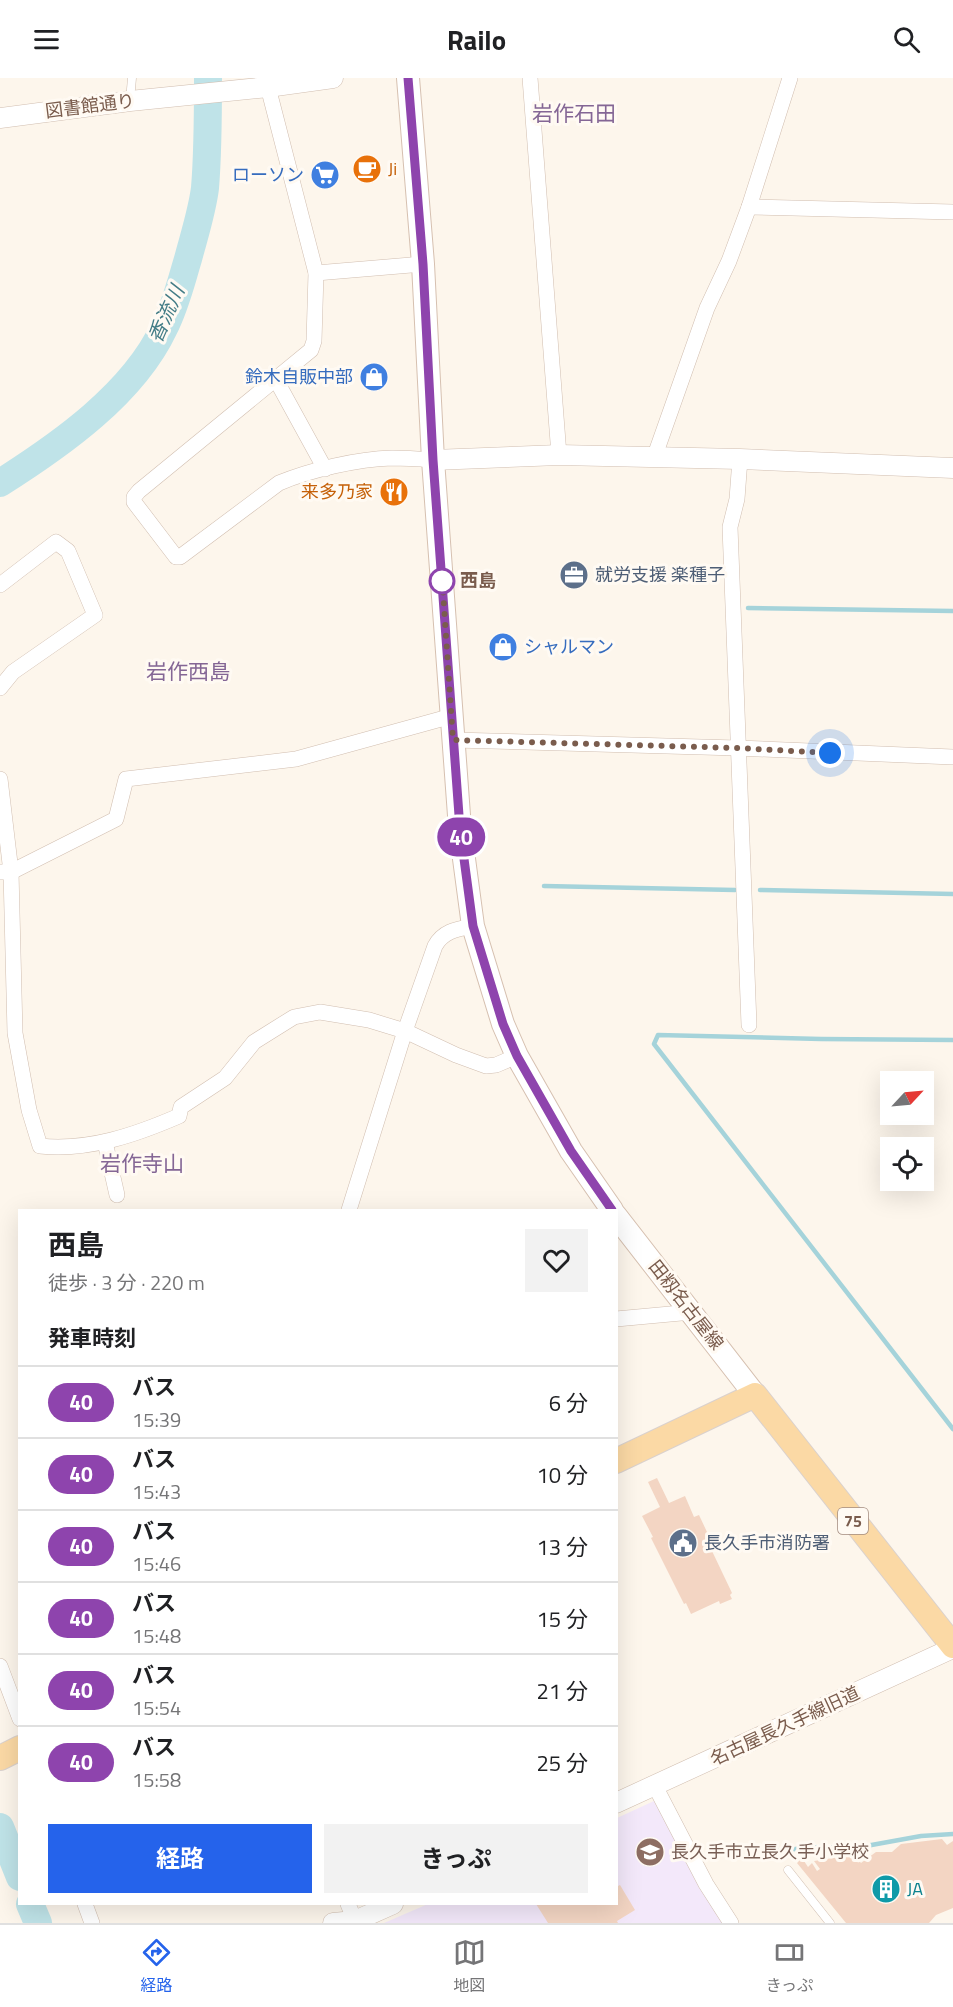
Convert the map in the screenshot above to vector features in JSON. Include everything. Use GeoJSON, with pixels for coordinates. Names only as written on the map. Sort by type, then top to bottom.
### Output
{"type":"FeatureCollection","features":[{"type":"Feature","properties":{"kind":"main road"},"geometry":{"type":"LineString","coordinates":[[408,78],[423,264],[433,460],[453,740],[460,829],[473,926],[503,1024],[517,1056],[571,1151],[611,1209]]}},
{"type":"Feature","properties":{"kind":"main road","name":"田籾名古屋線"},"geometry":{"type":"LineString","coordinates":[[618,1218],[755,1395]]}},
{"type":"Feature","properties":{"kind":"main road"},"geometry":{"type":"LineString","coordinates":[[618,1460],[755,1395]]}},
{"type":"Feature","properties":{"kind":"main road","name":"75"},"geometry":{"type":"LineString","coordinates":[[755,1395],[953,1647]]}},
{"type":"Feature","properties":{"kind":"street"},"geometry":{"type":"LineString","coordinates":[[333,78],[268,83],[316,273],[314,341],[311,350],[134,497],[134,502],[176,557],[180,557],[279,483],[325,468],[390,458],[433,460],[559,455],[740,459],[953,468]]}},
{"type":"Feature","properties":{"kind":"street"},"geometry":{"type":"LineString","coordinates":[[530,78],[559,455]]}},
{"type":"Feature","properties":{"kind":"street"},"geometry":{"type":"LineString","coordinates":[[654,458],[707,308],[729,261],[749,207],[790,78]]}},
{"type":"Feature","properties":{"kind":"street","name":"図書館通り"},"geometry":{"type":"LineString","coordinates":[[0,118],[268,83]]}},
{"type":"Feature","properties":{"kind":"street"},"geometry":{"type":"LineString","coordinates":[[749,207],[953,212]]}},
{"type":"Feature","properties":{"kind":"street"},"geometry":{"type":"LineString","coordinates":[[316,273],[423,264]]}},
{"type":"Feature","properties":{"kind":"street"},"geometry":{"type":"LineString","coordinates":[[275,378],[325,468]]}},
{"type":"Feature","properties":{"kind":"street"},"geometry":{"type":"LineString","coordinates":[[740,459],[737,499],[730,527],[749,1025]]}},
{"type":"Feature","properties":{"kind":"street"},"geometry":{"type":"LineString","coordinates":[[0,585],[56,542],[68,551],[95,615],[13,672],[0,688]]}},
{"type":"Feature","properties":{"kind":"street"},"geometry":{"type":"LineString","coordinates":[[6,872],[116,819],[126,779],[296,759],[452,716]]}},
{"type":"Feature","properties":{"kind":"street"},"geometry":{"type":"LineString","coordinates":[[453,740],[953,757]]}},
{"type":"Feature","properties":{"kind":"street"},"geometry":{"type":"LineString","coordinates":[[0,779],[6,872],[7,1004],[15,1033],[29,1110],[40,1146],[55,1148],[105,1142],[140,1133],[179,1116],[180,1107],[225,1078],[254,1042],[294,1017],[320,1012],[369,1020],[405,1031],[456,1055],[486,1066],[496,1065],[517,1056]]}},
{"type":"Feature","properties":{"kind":"street"},"geometry":{"type":"LineString","coordinates":[[349,1209],[405,1031],[438,940],[449,931],[473,926]]}},
{"type":"Feature","properties":{"kind":"street"},"geometry":{"type":"LineString","coordinates":[[105,1142],[117,1195]]}},
{"type":"Feature","properties":{"kind":"street"},"geometry":{"type":"LineString","coordinates":[[618,1319],[692,1311]]}},
{"type":"Feature","properties":{"kind":"street","name":"名古屋長久手線旧道"},"geometry":{"type":"LineString","coordinates":[[618,1802],[953,1647]]}},
{"type":"Feature","properties":{"kind":"street"},"geometry":{"type":"LineString","coordinates":[[0,1666],[18,1714]]}},
{"type":"Feature","properties":{"kind":"street"},"geometry":{"type":"LineString","coordinates":[[655,1786],[706,1884],[731,1923]]}},
{"type":"Feature","properties":{"kind":"street"},"geometry":{"type":"LineString","coordinates":[[85,1905],[92,1923]]}},
{"type":"Feature","properties":{"kind":"street"},"geometry":{"type":"LineString","coordinates":[[333,1923],[390,1905]]}},
{"type":"Feature","properties":{"kind":"lane"},"geometry":{"type":"LineString","coordinates":[[130,101],[132,78]]}},
{"type":"Feature","properties":{"kind":"lane"},"geometry":{"type":"LineString","coordinates":[[788,1870],[830,1923]]}},
{"type":"Feature","properties":{"kind":"shaded area","name":"長久手市立長久手小学校"},"geometry":{"type":"Polygon","coordinates":[[[654,1801],[701,1885],[726,1923],[384,1923],[426,1905],[618,1905],[618,1818],[654,1801]]]}},
{"type":"Feature","properties":{"kind":"building","name":"長久手市消防署"},"geometry":{"type":"Polygon","coordinates":[[[657,1478],[669,1503],[685,1496],[694,1517],[699,1515],[715,1549],[712,1551],[732,1593],[730,1595],[732,1599],[720,1604],[719,1601],[691,1614],[686,1603],[684,1604],[642,1516],[660,1507],[648,1482],[657,1478]]]}},
{"type":"Feature","properties":{"kind":"building","name":"JA"},"geometry":{"type":"Polygon","coordinates":[[[942,1839],[947,1845],[953,1841],[953,1908],[936,1915],[929,1923],[846,1923],[797,1863],[802,1858],[808,1867],[812,1863],[817,1871],[820,1869],[814,1861],[854,1855],[861,1863],[876,1852],[892,1852],[901,1844],[942,1839]]]}},
{"type":"Feature","properties":{"kind":"building"},"geometry":{"type":"Polygon","coordinates":[[[620,1885],[635,1910],[617,1921],[618,1923],[548,1923],[537,1905],[618,1905],[618,1886],[620,1885]]]}},
{"type":"Feature","properties":{"kind":"waterway","name":"香流川"},"geometry":{"type":"LineString","coordinates":[[0,483],[47,452],[93,416],[134,375],[151,352],[164,328],[180,285],[204,197],[208,78]]}},
{"type":"Feature","properties":{"kind":"waterway"},"geometry":{"type":"LineString","coordinates":[[748,608],[953,611]]}},
{"type":"Feature","properties":{"kind":"waterway"},"geometry":{"type":"LineString","coordinates":[[544,886],[735,890]]}},
{"type":"Feature","properties":{"kind":"waterway"},"geometry":{"type":"LineString","coordinates":[[760,890],[953,894]]}},
{"type":"Feature","properties":{"kind":"waterway"},"geometry":{"type":"LineString","coordinates":[[953,1040],[658,1035],[654,1044],[953,1429]]}},
{"type":"Feature","properties":{"kind":"waterway","name":"香流川"},"geometry":{"type":"LineString","coordinates":[[0,1827],[18,1872]]}},
{"type":"Feature","properties":{"kind":"waterway"},"geometry":{"type":"LineString","coordinates":[[772,1851],[819,1847],[855,1848],[921,1836],[953,1834]]}},
{"type":"Feature","properties":{"kind":"waterway","name":"香流川"},"geometry":{"type":"LineString","coordinates":[[30,1905],[38,1923]]}},
{"type":"Feature","properties":{"kind":"bus line","name":"40"},"geometry":{"type":"LineString","coordinates":[[408,78],[423,264],[433,460],[460,829],[473,926],[503,1024],[517,1056],[571,1151],[611,1209]]}},
{"type":"Feature","properties":{"kind":"place","name":"Ji"},"geometry":{"type":"Point","coordinates":[367,169]}},
{"type":"Feature","properties":{"kind":"place","name":"ローソン"},"geometry":{"type":"Point","coordinates":[325,175]}},
{"type":"Feature","properties":{"kind":"place","name":"鈴木自販中部"},"geometry":{"type":"Point","coordinates":[374,377]}},
{"type":"Feature","properties":{"kind":"place","name":"来多乃家"},"geometry":{"type":"Point","coordinates":[394,492]}},
{"type":"Feature","properties":{"kind":"place","name":"就労支援 楽種子"},"geometry":{"type":"Point","coordinates":[574,575]}},
{"type":"Feature","properties":{"kind":"place","name":"西島"},"geometry":{"type":"Point","coordinates":[442,581]}},
{"type":"Feature","properties":{"kind":"place","name":"シャルマン"},"geometry":{"type":"Point","coordinates":[503,647]}},
{"type":"Feature","properties":{"kind":"place","name":"長久手市消防署"},"geometry":{"type":"Point","coordinates":[683,1543]}},
{"type":"Feature","properties":{"kind":"place","name":"長久手市立長久手小学校"},"geometry":{"type":"Point","coordinates":[650,1852]}},
{"type":"Feature","properties":{"kind":"place","name":"JA"},"geometry":{"type":"Point","coordinates":[886,1889]}},
{"type":"Feature","properties":{"kind":"district","name":"岩作石田"},"geometry":{"type":"Point","coordinates":[574,114]}},
{"type":"Feature","properties":{"kind":"district","name":"岩作西島"},"geometry":{"type":"Point","coordinates":[188,672]}},
{"type":"Feature","properties":{"kind":"district","name":"岩作寺山"},"geometry":{"type":"Point","coordinates":[142,1164]}},
{"type":"Feature","properties":{"kind":"route"},"geometry":{"type":"LineString","coordinates":[[442,581],[442,576],[453,740],[830,753]]}}]}
